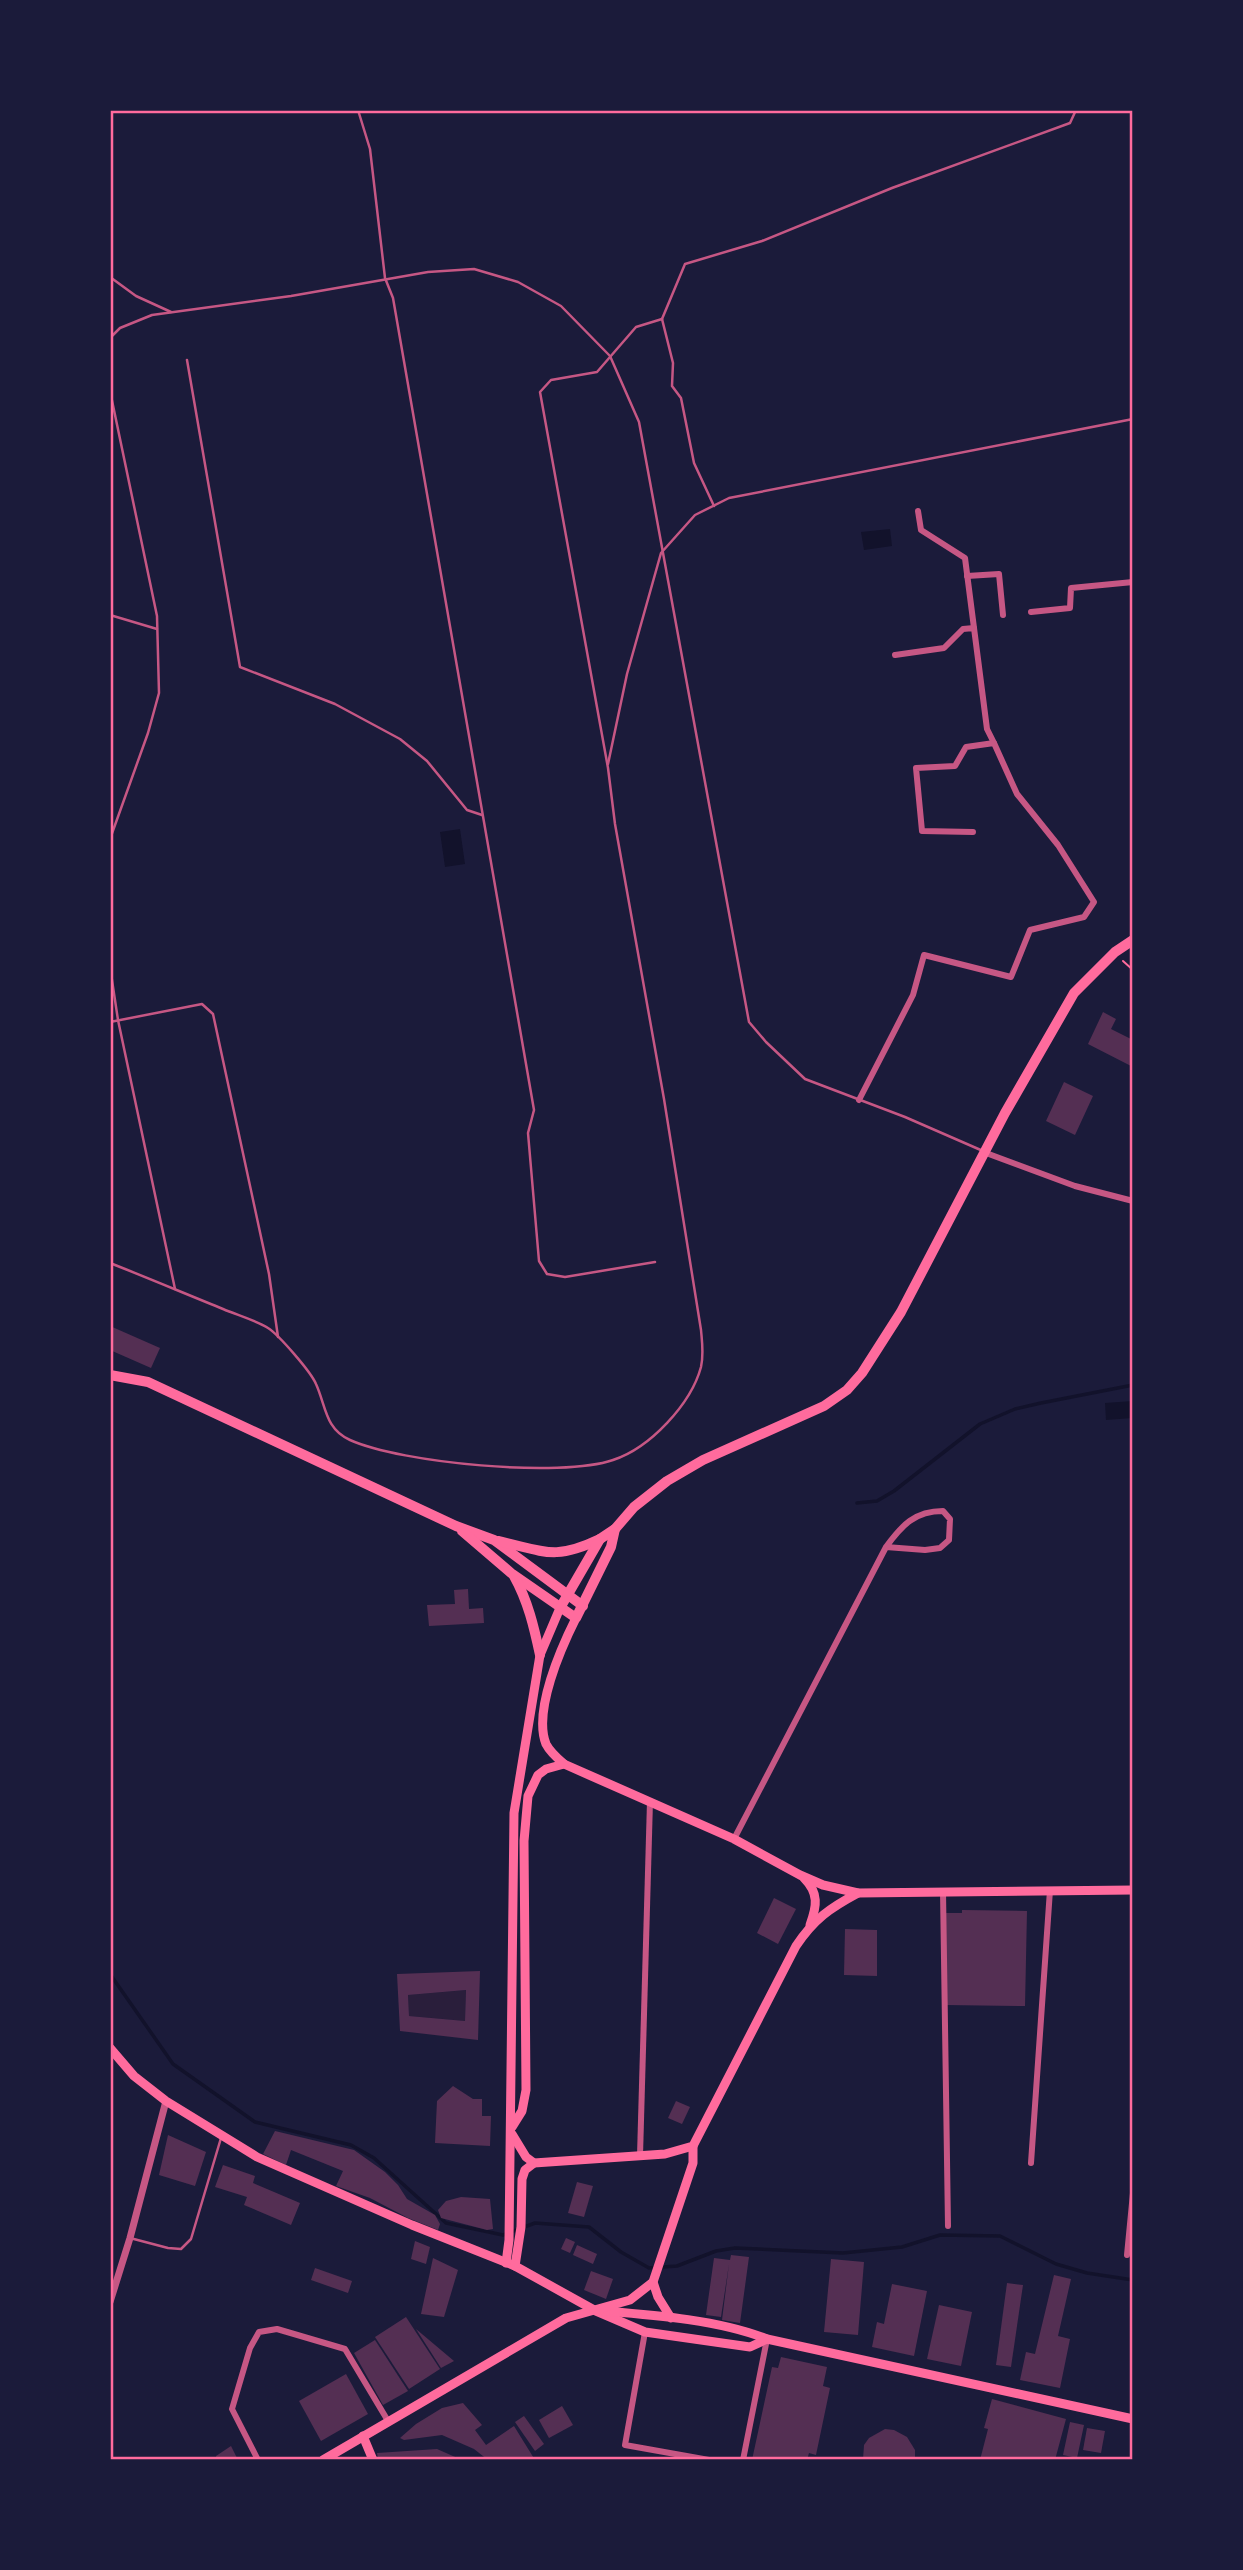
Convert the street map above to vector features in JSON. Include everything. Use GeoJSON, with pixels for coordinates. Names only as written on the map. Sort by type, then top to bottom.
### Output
{"type":"FeatureCollection","features":[{"type":"Feature","properties":{"kind":"main road"},"geometry":{"type":"LineString","coordinates":[[110,1375],[148,1382],[456,1526],[494,1540],[555,1554],[571,1552],[615,1529],[634,1507],[667,1481],[703,1460],[824,1406],[847,1390],[873,1359],[901,1312],[986,1153],[1004,1113],[1074,993],[1115,953],[1133,940]]}},
{"type":"Feature","properties":{"kind":"main road"},"geometry":{"type":"LineString","coordinates":[[456,1526],[511,1573],[576,1618]]}},
{"type":"Feature","properties":{"kind":"main road"},"geometry":{"type":"LineString","coordinates":[[615,1529],[611,1548],[564,1644],[543,1716],[543,1731],[547,1744],[564,1764],[734,1839],[800,1875],[823,1885],[858,1893],[1133,1890]]}},
{"type":"Feature","properties":{"kind":"main road"},"geometry":{"type":"LineString","coordinates":[[511,2264],[509,2228],[514,1813],[540,1655],[560,1608],[600,1539]]}},
{"type":"Feature","properties":{"kind":"main road"},"geometry":{"type":"LineString","coordinates":[[494,1540],[583,1606]]}},
{"type":"Feature","properties":{"kind":"main road"},"geometry":{"type":"LineString","coordinates":[[511,1573],[527,1604],[540,1655]]}},
{"type":"Feature","properties":{"kind":"main road"},"geometry":{"type":"LineString","coordinates":[[510,2130],[522,2111],[526,2090],[524,1841],[528,1796],[538,1775],[546,1769],[564,1764]]}},
{"type":"Feature","properties":{"kind":"main road"},"geometry":{"type":"LineString","coordinates":[[800,1875],[808,1882],[816,1897],[816,1908],[810,1926]]}},
{"type":"Feature","properties":{"kind":"main road"},"geometry":{"type":"LineString","coordinates":[[671,2318],[658,2297],[655,2277],[692,2163],[693,2146],[796,1946],[810,1926],[830,1908],[858,1893]]}},
{"type":"Feature","properties":{"kind":"main road"},"geometry":{"type":"LineString","coordinates":[[110,2048],[134,2076],[166,2101],[257,2157],[511,2264],[596,2311],[645,2332],[750,2347],[766,2339]]}},
{"type":"Feature","properties":{"kind":"main road"},"geometry":{"type":"LineString","coordinates":[[510,2130],[526,2157],[534,2163]]}},
{"type":"Feature","properties":{"kind":"main road"},"geometry":{"type":"LineString","coordinates":[[511,2264],[521,2231],[522,2179],[525,2170],[534,2163],[666,2154],[693,2146]]}},
{"type":"Feature","properties":{"kind":"main road"},"geometry":{"type":"LineString","coordinates":[[323,2460],[542,2330],[566,2318],[630,2300],[655,2277]]}},
{"type":"Feature","properties":{"kind":"main road"},"geometry":{"type":"LineString","coordinates":[[596,2311],[671,2318],[750,2332],[766,2339],[1133,2419]]}},
{"type":"Feature","properties":{"kind":"main road"},"geometry":{"type":"LineString","coordinates":[[363,2436],[373,2460]]}},
{"type":"Feature","properties":{"kind":"street"},"geometry":{"type":"LineString","coordinates":[[859,1100],[913,995],[923,956],[1011,976],[1030,930],[1084,917],[1094,902],[1058,845],[1017,794],[987,729],[965,558],[921,530],[919,511]]}},
{"type":"Feature","properties":{"kind":"street"},"geometry":{"type":"LineString","coordinates":[[967,576],[999,574],[1003,615]]}},
{"type":"Feature","properties":{"kind":"street"},"geometry":{"type":"LineString","coordinates":[[1031,612],[1070,608],[1071,588],[1133,582]]}},
{"type":"Feature","properties":{"kind":"street"},"geometry":{"type":"LineString","coordinates":[[895,655],[944,648],[963,629],[974,628]]}},
{"type":"Feature","properties":{"kind":"street"},"geometry":{"type":"LineString","coordinates":[[973,832],[922,831],[916,768],[955,766],[966,747],[994,743]]}},
{"type":"Feature","properties":{"kind":"street"},"geometry":{"type":"LineString","coordinates":[[986,1153],[1074,1186],[1133,1201]]}},
{"type":"Feature","properties":{"kind":"street"},"geometry":{"type":"LineString","coordinates":[[734,1839],[886,1547],[899,1528],[918,1515],[943,1511],[950,1519],[949,1540],[940,1548],[886,1547]]}},
{"type":"Feature","properties":{"kind":"street"},"geometry":{"type":"LineString","coordinates":[[640,2156],[650,1801]]}},
{"type":"Feature","properties":{"kind":"street"},"geometry":{"type":"LineString","coordinates":[[1031,2163],[1050,1890]]}},
{"type":"Feature","properties":{"kind":"street"},"geometry":{"type":"LineString","coordinates":[[943,1891],[948,2227]]}},
{"type":"Feature","properties":{"kind":"street"},"geometry":{"type":"LineString","coordinates":[[110,2301],[130,2238],[166,2101]]}},
{"type":"Feature","properties":{"kind":"street"},"geometry":{"type":"LineString","coordinates":[[1127,2255],[1133,2193]]}},
{"type":"Feature","properties":{"kind":"street"},"geometry":{"type":"LineString","coordinates":[[257,2460],[232,2409],[250,2348],[259,2332],[277,2329],[345,2349],[388,2421]]}},
{"type":"Feature","properties":{"kind":"street"},"geometry":{"type":"LineString","coordinates":[[645,2332],[625,2445],[709,2460]]}},
{"type":"Feature","properties":{"kind":"street"},"geometry":{"type":"LineString","coordinates":[[743,2460],[766,2339]]}},
{"type":"Feature","properties":{"kind":"lane"},"geometry":{"type":"LineString","coordinates":[[359,110],[370,149],[385,278],[393,298],[534,1110],[528,1133],[539,1261],[547,1273],[565,1277],[655,1262]]}},
{"type":"Feature","properties":{"kind":"lane"},"geometry":{"type":"LineString","coordinates":[[714,506],[694,463],[681,398],[672,386],[673,363],[662,319],[685,264],[762,241],[891,188],[1070,123],[1076,110]]}},
{"type":"Feature","properties":{"kind":"lane"},"geometry":{"type":"LineString","coordinates":[[110,338],[120,328],[152,314],[291,296],[428,272],[474,269],[518,282],[561,306],[610,356],[639,422],[749,1022],[805,1079],[939,1131],[986,1153]]}},
{"type":"Feature","properties":{"kind":"lane"},"geometry":{"type":"LineString","coordinates":[[110,277],[136,296],[171,312]]}},
{"type":"Feature","properties":{"kind":"lane"},"geometry":{"type":"LineString","coordinates":[[110,1263],[268,1328],[307,1369],[316,1383],[330,1424],[338,1433],[352,1441],[390,1451],[444,1461],[547,1468],[584,1466],[613,1460],[646,1444],[682,1405],[701,1368],[703,1350],[664,1098],[615,824],[608,768],[540,392],[551,380],[597,372],[636,327],[662,319]]}},
{"type":"Feature","properties":{"kind":"lane"},"geometry":{"type":"LineString","coordinates":[[187,359],[240,667],[335,704],[400,739],[427,761],[467,810],[482,815]]}},
{"type":"Feature","properties":{"kind":"lane"},"geometry":{"type":"LineString","coordinates":[[110,391],[157,616],[159,693],[148,733],[110,839]]}},
{"type":"Feature","properties":{"kind":"lane"},"geometry":{"type":"LineString","coordinates":[[608,768],[627,674],[662,553],[695,515],[729,498],[1133,419]]}},
{"type":"Feature","properties":{"kind":"lane"},"geometry":{"type":"LineString","coordinates":[[110,615],[157,629]]}},
{"type":"Feature","properties":{"kind":"lane"},"geometry":{"type":"LineString","coordinates":[[110,967],[118,1020],[175,1289]]}},
{"type":"Feature","properties":{"kind":"lane"},"geometry":{"type":"LineString","coordinates":[[110,1022],[202,1004],[213,1014],[269,1274],[279,1338]]}},
{"type":"Feature","properties":{"kind":"lane"},"geometry":{"type":"LineString","coordinates":[[130,2238],[181,2249],[191,2239],[222,2137]]}},
{"type":"Feature","properties":{"kind":"path"},"geometry":{"type":"LineString","coordinates":[[1115,953],[1133,970]]}},
{"type":"Feature","properties":{"kind":"shaded area"},"geometry":{"type":"Polygon","coordinates":[[[890,529],[892,546],[864,550],[861,532],[890,529]]]}},
{"type":"Feature","properties":{"kind":"shaded area"},"geometry":{"type":"Polygon","coordinates":[[[460,829],[465,864],[445,867],[440,832],[460,829]]]}},
{"type":"Feature","properties":{"kind":"shaded area"},"geometry":{"type":"Polygon","coordinates":[[[1133,1401],[1133,1418],[1106,1420],[1105,1403],[1133,1401]]]}},
{"type":"Feature","properties":{"kind":"shaded area"},"geometry":{"type":"Polygon","coordinates":[[[466,1990],[465,2021],[409,2016],[408,1995],[466,1990]]]}},
{"type":"Feature","properties":{"kind":"building"},"geometry":{"type":"Polygon","coordinates":[[[1103,1012],[1116,1019],[1111,1029],[1133,1040],[1131,1066],[1088,1044],[1103,1012]]]}},
{"type":"Feature","properties":{"kind":"building"},"geometry":{"type":"Polygon","coordinates":[[[1064,1082],[1093,1096],[1075,1135],[1046,1121],[1064,1082]]]}},
{"type":"Feature","properties":{"kind":"building"},"geometry":{"type":"Polygon","coordinates":[[[110,1326],[160,1348],[151,1368],[110,1350],[110,1326]]]}},
{"type":"Feature","properties":{"kind":"building"},"geometry":{"type":"Polygon","coordinates":[[[468,1589],[469,1609],[483,1608],[484,1623],[429,1626],[427,1605],[455,1604],[454,1590],[468,1589]]]}},
{"type":"Feature","properties":{"kind":"building"},"geometry":{"type":"Polygon","coordinates":[[[774,1898],[796,1909],[778,1944],[757,1933],[774,1898]]]}},
{"type":"Feature","properties":{"kind":"building"},"geometry":{"type":"Polygon","coordinates":[[[962,1910],[1027,1911],[1025,2006],[945,2005],[946,1913],[962,1913],[962,1910]]]}},
{"type":"Feature","properties":{"kind":"building"},"geometry":{"type":"Polygon","coordinates":[[[845,1929],[877,1930],[877,1976],[844,1975],[845,1929]]]}},
{"type":"Feature","properties":{"kind":"building"},"geometry":{"type":"Polygon","coordinates":[[[480,1971],[478,2040],[400,2031],[397,1974],[480,1971]],[[466,1990],[408,1995],[409,2016],[465,2021],[466,1990]]]}},
{"type":"Feature","properties":{"kind":"building"},"geometry":{"type":"Polygon","coordinates":[[[453,2086],[473,2099],[482,2099],[482,2116],[491,2116],[490,2146],[435,2143],[437,2101],[453,2086]]]}},
{"type":"Feature","properties":{"kind":"building"},"geometry":{"type":"Polygon","coordinates":[[[676,2101],[690,2107],[682,2124],[668,2118],[676,2101]]]}},
{"type":"Feature","properties":{"kind":"building"},"geometry":{"type":"Polygon","coordinates":[[[275,2131],[354,2150],[385,2172],[407,2199],[435,2215],[440,2224],[438,2230],[370,2198],[336,2186],[343,2171],[291,2150],[286,2165],[263,2154],[275,2131]]]}},
{"type":"Feature","properties":{"kind":"building"},"geometry":{"type":"Polygon","coordinates":[[[168,2135],[206,2152],[195,2186],[159,2175],[168,2135]]]}},
{"type":"Feature","properties":{"kind":"building"},"geometry":{"type":"Polygon","coordinates":[[[223,2165],[255,2176],[253,2183],[300,2203],[291,2225],[244,2205],[247,2197],[215,2187],[223,2165]]]}},
{"type":"Feature","properties":{"kind":"building"},"geometry":{"type":"Polygon","coordinates":[[[577,2182],[593,2186],[584,2217],[568,2213],[577,2182]]]}},
{"type":"Feature","properties":{"kind":"building"},"geometry":{"type":"Polygon","coordinates":[[[461,2197],[490,2199],[493,2229],[487,2230],[441,2218],[438,2210],[446,2201],[461,2197]]]}},
{"type":"Feature","properties":{"kind":"building"},"geometry":{"type":"Polygon","coordinates":[[[566,2238],[575,2242],[570,2253],[561,2249],[566,2238]]]}},
{"type":"Feature","properties":{"kind":"building"},"geometry":{"type":"Polygon","coordinates":[[[415,2241],[430,2247],[426,2264],[411,2259],[415,2241]]]}},
{"type":"Feature","properties":{"kind":"building"},"geometry":{"type":"Polygon","coordinates":[[[577,2245],[597,2254],[593,2264],[573,2255],[577,2245]]]}},
{"type":"Feature","properties":{"kind":"building"},"geometry":{"type":"Polygon","coordinates":[[[731,2255],[749,2257],[740,2323],[722,2320],[729,2264],[721,2317],[706,2315],[714,2258],[730,2260],[731,2255]]]}},
{"type":"Feature","properties":{"kind":"building"},"geometry":{"type":"Polygon","coordinates":[[[433,2258],[458,2270],[444,2317],[421,2314],[433,2258]]]}},
{"type":"Feature","properties":{"kind":"building"},"geometry":{"type":"Polygon","coordinates":[[[831,2259],[864,2262],[858,2335],[824,2332],[831,2259]]]}},
{"type":"Feature","properties":{"kind":"building"},"geometry":{"type":"Polygon","coordinates":[[[315,2268],[352,2281],[348,2293],[311,2280],[315,2268]]]}},
{"type":"Feature","properties":{"kind":"building"},"geometry":{"type":"Polygon","coordinates":[[[591,2271],[613,2279],[606,2299],[584,2290],[591,2271]]]}},
{"type":"Feature","properties":{"kind":"building"},"geometry":{"type":"Polygon","coordinates":[[[1054,2275],[1071,2279],[1058,2336],[1070,2339],[1060,2388],[1020,2380],[1026,2352],[1035,2354],[1054,2275]]]}},
{"type":"Feature","properties":{"kind":"building"},"geometry":{"type":"Polygon","coordinates":[[[1007,2283],[1023,2285],[1011,2367],[996,2365],[1007,2283]]]}},
{"type":"Feature","properties":{"kind":"building"},"geometry":{"type":"Polygon","coordinates":[[[892,2284],[927,2291],[914,2356],[872,2347],[877,2322],[884,2324],[892,2284]]]}},
{"type":"Feature","properties":{"kind":"building"},"geometry":{"type":"Polygon","coordinates":[[[939,2305],[972,2312],[961,2366],[927,2359],[939,2305]]]}},
{"type":"Feature","properties":{"kind":"building"},"geometry":{"type":"Polygon","coordinates":[[[406,2317],[440,2369],[409,2389],[375,2337],[406,2317]]]}},
{"type":"Feature","properties":{"kind":"building"},"geometry":{"type":"Polygon","coordinates":[[[416,2329],[454,2361],[441,2368],[416,2329]]]}},
{"type":"Feature","properties":{"kind":"building"},"geometry":{"type":"Polygon","coordinates":[[[375,2340],[408,2391],[383,2405],[354,2353],[375,2340]]]}},
{"type":"Feature","properties":{"kind":"building"},"geometry":{"type":"Polygon","coordinates":[[[781,2357],[827,2367],[823,2386],[830,2388],[816,2455],[809,2453],[807,2460],[752,2460],[772,2367],[778,2368],[781,2357]]]}},
{"type":"Feature","properties":{"kind":"building"},"geometry":{"type":"Polygon","coordinates":[[[346,2374],[368,2414],[321,2441],[299,2401],[346,2374]]]}},
{"type":"Feature","properties":{"kind":"building"},"geometry":{"type":"Polygon","coordinates":[[[992,2399],[1066,2419],[1055,2460],[980,2460],[988,2429],[984,2428],[992,2399]]]}},
{"type":"Feature","properties":{"kind":"building"},"geometry":{"type":"Polygon","coordinates":[[[463,2403],[482,2425],[475,2430],[486,2445],[514,2426],[535,2460],[488,2460],[474,2449],[442,2435],[404,2440],[400,2438],[442,2408],[463,2403]]]}},
{"type":"Feature","properties":{"kind":"building"},"geometry":{"type":"Polygon","coordinates":[[[562,2406],[573,2425],[549,2438],[539,2420],[562,2406]]]}},
{"type":"Feature","properties":{"kind":"building"},"geometry":{"type":"Polygon","coordinates":[[[524,2416],[544,2444],[535,2451],[515,2422],[524,2416]]]}},
{"type":"Feature","properties":{"kind":"building"},"geometry":{"type":"Polygon","coordinates":[[[1070,2422],[1084,2425],[1077,2458],[1063,2455],[1070,2422]]]}},
{"type":"Feature","properties":{"kind":"building"},"geometry":{"type":"Polygon","coordinates":[[[1087,2428],[1105,2431],[1101,2453],[1083,2450],[1087,2428]]]}},
{"type":"Feature","properties":{"kind":"building"},"geometry":{"type":"Polygon","coordinates":[[[885,2429],[894,2430],[907,2437],[915,2450],[915,2460],[863,2460],[864,2445],[869,2438],[885,2429]]]}},
{"type":"Feature","properties":{"kind":"building"},"geometry":{"type":"Polygon","coordinates":[[[231,2446],[238,2460],[217,2460],[216,2456],[231,2446]]]}},
{"type":"Feature","properties":{"kind":"building"},"geometry":{"type":"Polygon","coordinates":[[[437,2449],[462,2460],[378,2460],[377,2453],[437,2449]]]}},
{"type":"Feature","properties":{"kind":"waterway"},"geometry":{"type":"LineString","coordinates":[[857,1503],[877,1501],[894,1491],[980,1424],[1015,1409],[1133,1385]]}},
{"type":"Feature","properties":{"kind":"waterway"},"geometry":{"type":"LineString","coordinates":[[110,1974],[173,2064],[255,2122],[351,2145],[374,2158],[446,2223],[503,2235],[535,2223],[589,2227],[621,2252],[649,2268],[677,2266],[716,2251],[735,2248],[843,2253],[902,2247],[940,2235],[1000,2236],[1056,2264],[1087,2273],[1133,2280]]}}]}
